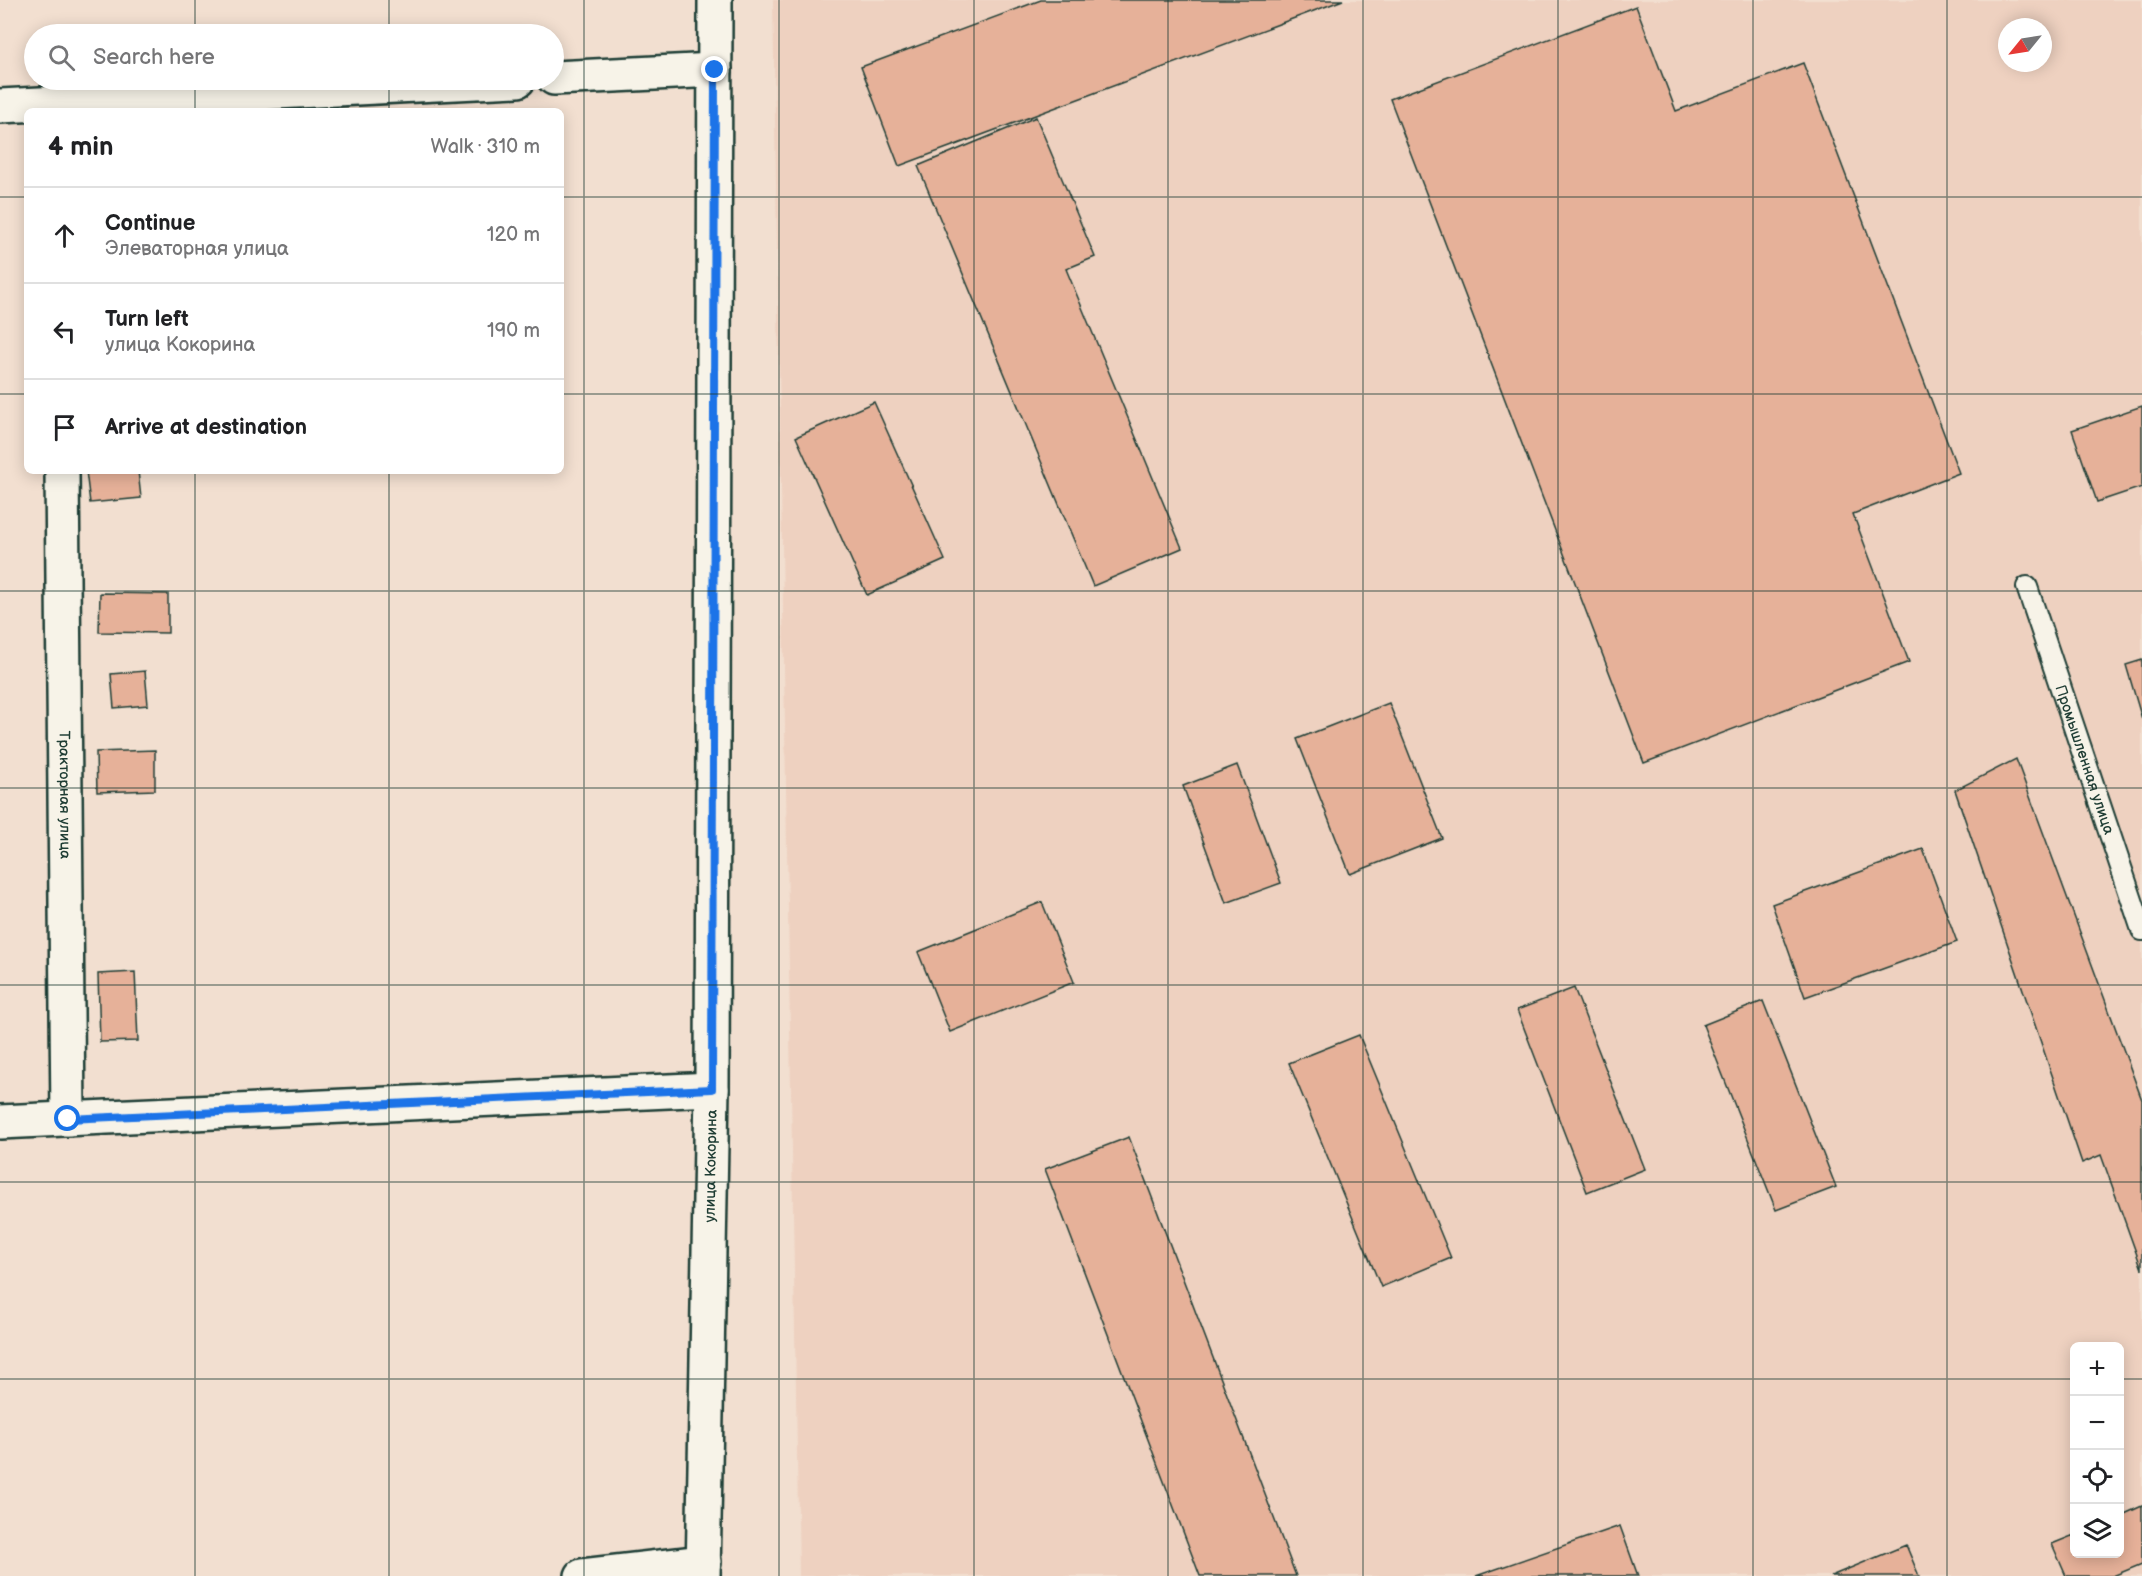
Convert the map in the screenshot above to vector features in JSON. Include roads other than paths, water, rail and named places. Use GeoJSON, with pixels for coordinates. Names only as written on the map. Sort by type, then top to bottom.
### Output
{"type":"FeatureCollection","features":[{"type":"Feature","properties":{"kind":"street","name":"улица Кокорина"},"geometry":{"type":"LineString","coordinates":[[704,1569],[712,1089],[715,0]]}},
{"type":"Feature","properties":{"kind":"street"},"geometry":{"type":"LineString","coordinates":[[564,78],[715,70]]}},
{"type":"Feature","properties":{"kind":"street"},"geometry":{"type":"LineString","coordinates":[[20,106],[326,90]]}},
{"type":"Feature","properties":{"kind":"street","name":"Тракторная улица"},"geometry":{"type":"LineString","coordinates":[[62,474],[68,1119]]}},
{"type":"Feature","properties":{"kind":"street"},"geometry":{"type":"LineString","coordinates":[[0,1122],[712,1089]]}},
{"type":"Feature","properties":{"kind":"street"},"geometry":{"type":"LineString","coordinates":[[582,1576],[704,1569]]}},
{"type":"Feature","properties":{"kind":"lane","name":"Промышленная улица"},"geometry":{"type":"LineString","coordinates":[[2027,587],[2142,930]]}}]}
